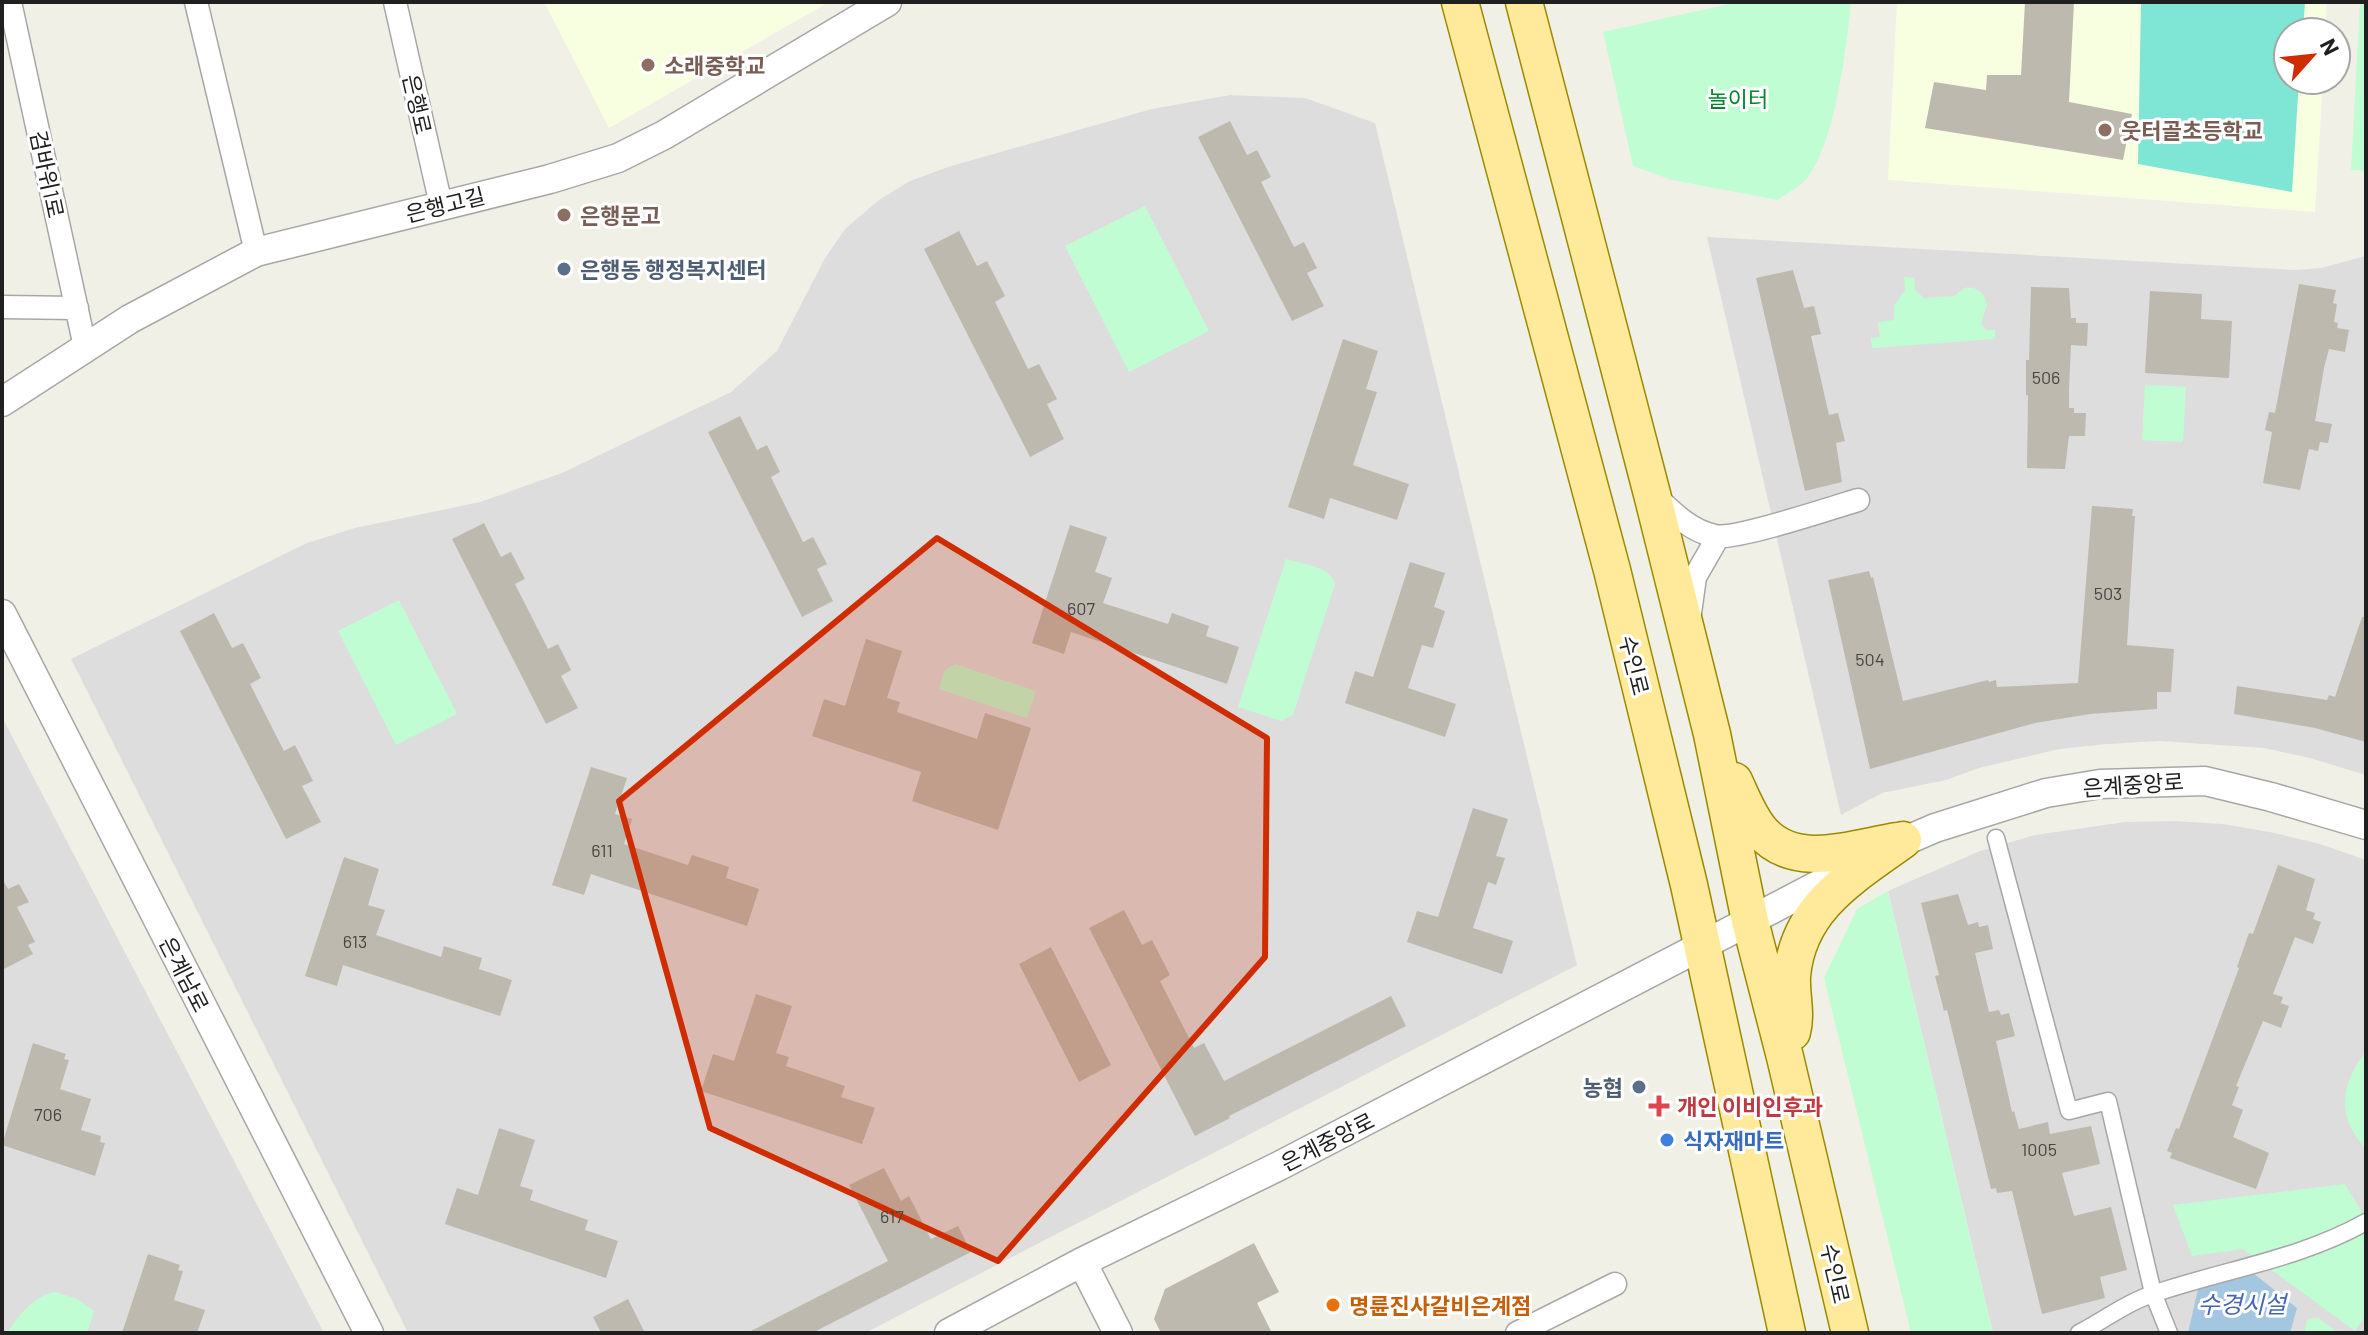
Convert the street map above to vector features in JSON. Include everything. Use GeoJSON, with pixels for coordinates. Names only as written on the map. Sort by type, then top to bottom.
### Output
{"type":"FeatureCollection","features":[{"type":"Feature","properties":{"kind":"main road","name":"수인로"},"geometry":{"type":"LineString","coordinates":[[1460,2],[1612,570],[1703,947],[1787,1333]]}},
{"type":"Feature","properties":{"kind":"main road","name":"수인로"},"geometry":{"type":"LineString","coordinates":[[1524,2],[1712,734],[1750,921],[1850,1333]]}},
{"type":"Feature","properties":{"kind":"main road"},"geometry":{"type":"LineString","coordinates":[[1712,734],[1755,822],[1784,849],[1814,855],[1903,840]]}},
{"type":"Feature","properties":{"kind":"main road"},"geometry":{"type":"LineString","coordinates":[[1785,1057],[1795,1020],[1792,978],[1795,962],[1814,914],[1844,883],[1903,840]]}},
{"type":"Feature","properties":{"kind":"street","name":"검바위1로"},"geometry":{"type":"LineString","coordinates":[[10,2],[85,347]]}},
{"type":"Feature","properties":{"kind":"street"},"geometry":{"type":"LineString","coordinates":[[196,2],[256,252]]}},
{"type":"Feature","properties":{"kind":"street","name":"은행로"},"geometry":{"type":"LineString","coordinates":[[395,2],[441,205]]}},
{"type":"Feature","properties":{"kind":"street","name":"은행고길"},"geometry":{"type":"LineString","coordinates":[[2,402],[130,319],[256,252],[550,179],[618,158],[664,135],[887,2]]}},
{"type":"Feature","properties":{"kind":"street"},"geometry":{"type":"LineString","coordinates":[[2,307],[77,308]]}},
{"type":"Feature","properties":{"kind":"street"},"geometry":{"type":"LineString","coordinates":[[1652,494],[1684,523],[1718,537],[1781,523],[1858,500]]}},
{"type":"Feature","properties":{"kind":"street"},"geometry":{"type":"LineString","coordinates":[[1687,633],[1695,577],[1718,537]]}},
{"type":"Feature","properties":{"kind":"street","name":"은계남로"},"geometry":{"type":"LineString","coordinates":[[2,614],[369,1333]]}},
{"type":"Feature","properties":{"kind":"street","name":"은계중앙로"},"geometry":{"type":"LineString","coordinates":[[949,1333],[1082,1262],[1293,1159],[1903,840],[2046,793],[2100,784],[2178,780],[2205,781],[2245,790],[2366,825]]}},
{"type":"Feature","properties":{"kind":"street"},"geometry":{"type":"LineString","coordinates":[[1996,838],[2069,1111],[2108,1101],[2153,1293],[2169,1333]]}},
{"type":"Feature","properties":{"kind":"street"},"geometry":{"type":"LineString","coordinates":[[2079,1333],[2153,1293],[2301,1252],[2366,1222]]}},
{"type":"Feature","properties":{"kind":"street"},"geometry":{"type":"LineString","coordinates":[[1082,1262],[1118,1333]]}},
{"type":"Feature","properties":{"kind":"street"},"geometry":{"type":"LineString","coordinates":[[1519,1332],[1615,1284]]}},
{"type":"Feature","properties":{"kind":"highlighted area"},"geometry":{"type":"Polygon","coordinates":[[[937,538],[1267,738],[1265,957],[998,1261],[710,1128],[619,801],[937,538]]]}},
{"type":"Feature","properties":{"kind":"shaded area","name":"소래중학교"},"geometry":{"type":"Polygon","coordinates":[[[544,2],[829,2],[609,128],[544,2]]]}},
{"type":"Feature","properties":{"kind":"shaded area","name":"웃터골초등학교"},"geometry":{"type":"Polygon","coordinates":[[[1897,2],[2327,2],[2326,16],[2272,16],[2272,96],[2322,96],[2315,212],[1888,180],[1897,2]]]}},
{"type":"Feature","properties":{"kind":"shaded area"},"geometry":{"type":"Polygon","coordinates":[[[2141,2],[2305,2],[2304,16],[2272,16],[2272,96],[2298,96],[2292,192],[2138,164],[2141,2]]]}},
{"type":"Feature","properties":{"kind":"shaded area"},"geometry":{"type":"Polygon","coordinates":[[[1230,95],[1305,98],[1375,123],[1577,965],[865,1333],[408,1333],[71,659],[307,543],[355,528],[480,502],[562,473],[731,392],[777,351],[825,258],[846,228],[879,200],[910,181],[948,167],[1152,109],[1230,95]]]}},
{"type":"Feature","properties":{"kind":"shaded area"},"geometry":{"type":"Polygon","coordinates":[[[1707,237],[2295,270],[2321,268],[2366,256],[2366,775],[2264,748],[2160,741],[2107,744],[2060,749],[1979,768],[1946,780],[1882,793],[1841,815],[1707,237]]]}},
{"type":"Feature","properties":{"kind":"shaded area"},"geometry":{"type":"Polygon","coordinates":[[[2,717],[324,1333],[2,1333],[2,717]]]}},
{"type":"Feature","properties":{"kind":"shaded area"},"geometry":{"type":"Polygon","coordinates":[[[2125,822],[2223,824],[2275,833],[2366,860],[2366,1333],[1993,1333],[1888,891],[1980,851],[2035,835],[2125,822]]]}},
{"type":"Feature","properties":{"kind":"green space","name":"놀이터"},"geometry":{"type":"Polygon","coordinates":[[[1738,2],[1851,2],[1838,93],[1826,141],[1808,177],[1778,200],[1672,180],[1633,166],[1603,32],[1738,2]]]}},
{"type":"Feature","properties":{"kind":"green space"},"geometry":{"type":"Polygon","coordinates":[[[2360,2],[2366,2],[2366,171],[2351,170],[2360,2]]]}},
{"type":"Feature","properties":{"kind":"green space"},"geometry":{"type":"Polygon","coordinates":[[[1145,206],[1209,331],[1129,372],[1065,246],[1145,206]]]}},
{"type":"Feature","properties":{"kind":"green space"},"geometry":{"type":"Polygon","coordinates":[[[1904,277],[1914,278],[1915,290],[1924,298],[1954,296],[1964,288],[1979,291],[1987,304],[1981,324],[1986,330],[1995,330],[1995,339],[1872,348],[1871,338],[1880,337],[1878,322],[1894,320],[1894,306],[1905,290],[1904,277]]]}},
{"type":"Feature","properties":{"kind":"green space"},"geometry":{"type":"Polygon","coordinates":[[[2145,385],[2186,387],[2183,442],[2142,440],[2145,385]]]}},
{"type":"Feature","properties":{"kind":"green space"},"geometry":{"type":"Polygon","coordinates":[[[1286,559],[1322,569],[1335,584],[1293,715],[1281,721],[1238,707],[1286,559]]]}},
{"type":"Feature","properties":{"kind":"green space"},"geometry":{"type":"Polygon","coordinates":[[[399,600],[457,714],[396,745],[338,631],[399,600]]]}},
{"type":"Feature","properties":{"kind":"green space"},"geometry":{"type":"Polygon","coordinates":[[[955,664],[1036,691],[1027,718],[939,689],[945,670],[955,664]]]}},
{"type":"Feature","properties":{"kind":"green space"},"geometry":{"type":"Polygon","coordinates":[[[1888,891],[1993,1333],[1911,1333],[1824,978],[1857,909],[1888,891]]]}},
{"type":"Feature","properties":{"kind":"green space"},"geometry":{"type":"Polygon","coordinates":[[[2366,1051],[2366,1149],[2350,1125],[2345,1101],[2351,1076],[2366,1051]]]}},
{"type":"Feature","properties":{"kind":"green space"},"geometry":{"type":"Polygon","coordinates":[[[2345,1184],[2366,1219],[2366,1315],[2355,1331],[2243,1249],[2192,1256],[2173,1205],[2345,1184]]]}},
{"type":"Feature","properties":{"kind":"green space"},"geometry":{"type":"Polygon","coordinates":[[[55,1292],[77,1299],[94,1311],[87,1333],[7,1333],[33,1302],[55,1292]]]}},
{"type":"Feature","properties":{"kind":"green space"},"geometry":{"type":"Polygon","coordinates":[[[2317,1317],[2338,1333],[2304,1333],[2307,1320],[2317,1317]]]}},
{"type":"Feature","properties":{"kind":"water","name":"수경시설"},"geometry":{"type":"Polygon","coordinates":[[[2253,1273],[2297,1308],[2290,1333],[2188,1333],[2201,1276],[2253,1273]]]}},
{"type":"Feature","properties":{"kind":"building"},"geometry":{"type":"Polygon","coordinates":[[[2025,2],[2074,2],[2069,102],[2132,114],[2123,160],[1925,128],[1934,82],[1986,90],[1987,75],[2021,75],[2025,2]]]}},
{"type":"Feature","properties":{"kind":"building"},"geometry":{"type":"Polygon","coordinates":[[[1230,121],[1247,155],[1257,150],[1271,177],[1261,182],[1294,247],[1304,242],[1317,268],[1307,273],[1324,306],[1292,321],[1198,137],[1230,121]]]}},
{"type":"Feature","properties":{"kind":"building"},"geometry":{"type":"Polygon","coordinates":[[[959,231],[977,266],[987,261],[1005,296],[995,302],[1028,369],[1039,364],[1057,399],[1047,404],[1064,439],[1030,457],[924,249],[959,231]]]}},
{"type":"Feature","properties":{"kind":"building"},"geometry":{"type":"Polygon","coordinates":[[[1793,270],[1804,308],[1814,306],[1821,334],[1811,336],[1829,415],[1838,413],[1845,441],[1836,443],[1842,482],[1805,491],[1756,278],[1793,270]]]}},
{"type":"Feature","properties":{"kind":"building"},"geometry":{"type":"Polygon","coordinates":[[[2299,284],[2336,290],[2334,322],[2338,323],[2337,328],[2349,330],[2345,352],[2329,349],[2315,421],[2332,424],[2328,443],[2320,442],[2318,451],[2309,449],[2300,490],[2263,483],[2272,432],[2265,430],[2269,412],[2275,413],[2299,284]]]}},
{"type":"Feature","properties":{"kind":"building"},"geometry":{"type":"Polygon","coordinates":[[[2031,287],[2069,288],[2071,318],[2076,318],[2076,323],[2088,323],[2087,346],[2071,345],[2069,389],[2069,408],[2074,408],[2074,413],[2086,413],[2085,436],[2069,436],[2065,469],[2027,468],[2026,360],[2029,360],[2031,287]]]}},
{"type":"Feature","properties":{"kind":"building"},"geometry":{"type":"Polygon","coordinates":[[[2150,291],[2202,294],[2201,319],[2232,321],[2229,378],[2145,373],[2150,291]]]}},
{"type":"Feature","properties":{"kind":"building"},"geometry":{"type":"Polygon","coordinates":[[[1343,339],[1378,351],[1366,389],[1377,392],[1353,465],[1409,484],[1397,520],[1330,498],[1324,519],[1288,507],[1343,339]]]}},
{"type":"Feature","properties":{"kind":"building"},"geometry":{"type":"Polygon","coordinates":[[[740,416],[757,450],[767,445],[780,472],[771,477],[803,542],[813,537],[827,564],[817,569],[833,601],[802,617],[708,432],[740,416]]]}},
{"type":"Feature","properties":{"kind":"building"},"geometry":{"type":"Polygon","coordinates":[[[2092,506],[2133,509],[2127,645],[2174,649],[2171,692],[2157,692],[2157,709],[2090,714],[2035,723],[1870,769],[1828,580],[1869,571],[1873,577],[1903,701],[1988,680],[1996,680],[1997,687],[2078,683],[2092,506]]]}},
{"type":"Feature","properties":{"kind":"building"},"geometry":{"type":"Polygon","coordinates":[[[484,523],[501,557],[511,552],[525,579],[515,584],[548,649],[558,644],[571,670],[561,676],[578,708],[546,724],[452,539],[484,523]]]}},
{"type":"Feature","properties":{"kind":"building"},"geometry":{"type":"Polygon","coordinates":[[[1070,525],[1107,537],[1095,572],[1112,578],[1103,603],[1168,624],[1172,613],[1209,626],[1206,636],[1239,647],[1227,684],[1071,632],[1064,654],[1032,643],[1070,525]]]}},
{"type":"Feature","properties":{"kind":"building"},"geometry":{"type":"Polygon","coordinates":[[[1410,562],[1445,573],[1434,607],[1445,611],[1433,648],[1422,645],[1408,688],[1456,704],[1445,737],[1345,703],[1355,671],[1373,677],[1410,562]]]}},
{"type":"Feature","properties":{"kind":"building"},"geometry":{"type":"Polygon","coordinates":[[[214,613],[232,648],[243,643],[261,678],[250,684],[284,751],[295,745],[313,781],[302,786],[321,822],[286,839],[180,631],[214,613]]]}},
{"type":"Feature","properties":{"kind":"building"},"geometry":{"type":"Polygon","coordinates":[[[2362,617],[2366,617],[2366,742],[2315,728],[2234,714],[2237,686],[2327,700],[2329,695],[2335,697],[2362,617]]]}},
{"type":"Feature","properties":{"kind":"building"},"geometry":{"type":"Polygon","coordinates":[[[866,639],[902,651],[887,698],[900,702],[897,712],[977,739],[985,713],[1031,728],[998,830],[912,801],[921,772],[812,736],[824,699],[845,706],[866,639]]]}},
{"type":"Feature","properties":{"kind":"building"},"geometry":{"type":"Polygon","coordinates":[[[591,767],[627,778],[615,814],[632,819],[624,844],[688,865],[692,855],[729,867],[726,878],[759,889],[747,926],[591,874],[584,895],[552,885],[591,767]]]}},
{"type":"Feature","properties":{"kind":"building"},"geometry":{"type":"Polygon","coordinates":[[[1473,808],[1508,819],[1496,856],[1505,858],[1496,885],[1488,882],[1473,928],[1513,941],[1502,974],[1407,942],[1417,911],[1438,917],[1473,808]]]}},
{"type":"Feature","properties":{"kind":"building"},"geometry":{"type":"Polygon","coordinates":[[[344,857],[379,869],[368,905],[385,910],[376,935],[441,957],[444,946],[482,958],[479,969],[512,980],[500,1016],[343,965],[337,986],[305,976],[344,857]]]}},
{"type":"Feature","properties":{"kind":"building"},"geometry":{"type":"Polygon","coordinates":[[[2278,865],[2315,879],[2306,910],[2315,913],[2313,919],[2321,922],[2313,944],[2295,937],[2273,994],[2283,997],[2281,1003],[2289,1006],[2281,1028],[2263,1021],[2236,1086],[2239,1087],[2232,1105],[2243,1110],[2233,1137],[2269,1153],[2256,1189],[2170,1158],[2172,1153],[2167,1151],[2176,1128],[2179,1129],[2249,933],[2253,934],[2278,865]]]}},
{"type":"Feature","properties":{"kind":"building"},"geometry":{"type":"Polygon","coordinates":[[[2,878],[8,889],[19,884],[29,902],[17,907],[35,942],[28,945],[33,954],[2,970],[2,878]]]}},
{"type":"Feature","properties":{"kind":"building"},"geometry":{"type":"Polygon","coordinates":[[[1958,894],[1968,925],[1978,922],[1979,927],[1988,925],[1993,949],[1975,953],[1989,1012],[1999,1010],[2001,1015],[2009,1013],[2015,1036],[1996,1041],[2012,1112],[2019,1129],[2048,1122],[2050,1134],[2091,1126],[2100,1164],[2062,1173],[2074,1216],[2111,1207],[2127,1270],[2100,1277],[2105,1298],[2042,1314],[2012,1191],[1997,1193],[1996,1188],[1991,1189],[1947,1010],[1944,1011],[1935,976],[1939,975],[1921,903],[1958,894]]]}},
{"type":"Feature","properties":{"kind":"building"},"geometry":{"type":"Polygon","coordinates":[[[1124,910],[1142,945],[1152,940],[1170,975],[1160,981],[1194,1048],[1204,1043],[1224,1081],[1391,996],[1406,1026],[1195,1136],[1089,928],[1124,910]]]}},
{"type":"Feature","properties":{"kind":"building"},"geometry":{"type":"Polygon","coordinates":[[[1051,947],[1111,1065],[1079,1082],[1019,964],[1051,947]]]}},
{"type":"Feature","properties":{"kind":"building"},"geometry":{"type":"Polygon","coordinates":[[[756,994],[792,1006],[776,1053],[789,1057],[786,1066],[845,1086],[841,1097],[875,1108],[862,1144],[701,1091],[713,1054],[734,1061],[756,994]]]}},
{"type":"Feature","properties":{"kind":"building"},"geometry":{"type":"Polygon","coordinates":[[[33,1043],[66,1054],[64,1059],[69,1060],[60,1089],[91,1099],[81,1130],[101,1136],[100,1142],[105,1143],[95,1176],[2,1145],[33,1043]]]}},
{"type":"Feature","properties":{"kind":"building"},"geometry":{"type":"Polygon","coordinates":[[[499,1128],[535,1140],[520,1186],[533,1190],[530,1200],[588,1220],[585,1230],[618,1241],[606,1278],[445,1224],[457,1188],[478,1195],[499,1128]]]}},
{"type":"Feature","properties":{"kind":"building"},"geometry":{"type":"Polygon","coordinates":[[[884,1168],[901,1201],[909,1196],[931,1239],[958,1226],[971,1252],[812,1333],[747,1333],[888,1261],[849,1185],[884,1168]]]}},
{"type":"Feature","properties":{"kind":"building"},"geometry":{"type":"Polygon","coordinates":[[[1254,1243],[1279,1292],[1257,1303],[1272,1333],[1161,1333],[1154,1319],[1165,1289],[1254,1243]]]}},
{"type":"Feature","properties":{"kind":"building"},"geometry":{"type":"Polygon","coordinates":[[[148,1254],[180,1265],[178,1270],[183,1271],[174,1300],[205,1310],[197,1333],[122,1333],[148,1254]]]}},
{"type":"Feature","properties":{"kind":"building"},"geometry":{"type":"Polygon","coordinates":[[[628,1299],[645,1333],[601,1333],[593,1317],[628,1299]]]}},
{"type":"Feature","properties":{"kind":"place","name":"소래중학교"},"geometry":{"type":"Point","coordinates":[648,65]}},
{"type":"Feature","properties":{"kind":"place","name":"웃터골초등학교"},"geometry":{"type":"Point","coordinates":[2105,130]}},
{"type":"Feature","properties":{"kind":"place","name":"은행문고"},"geometry":{"type":"Point","coordinates":[564,215]}},
{"type":"Feature","properties":{"kind":"place","name":"은행동 행정복지센터"},"geometry":{"type":"Point","coordinates":[564,269]}},
{"type":"Feature","properties":{"kind":"place","name":"농협"},"geometry":{"type":"Point","coordinates":[1639,1087]}},
{"type":"Feature","properties":{"kind":"place","name":"개인 이비인후과"},"geometry":{"type":"Point","coordinates":[1659,1106]}},
{"type":"Feature","properties":{"kind":"place","name":"식자재마트"},"geometry":{"type":"Point","coordinates":[1667,1140]}},
{"type":"Feature","properties":{"kind":"place","name":"명륜진사갈비은계점"},"geometry":{"type":"Point","coordinates":[1333,1305]}}]}
